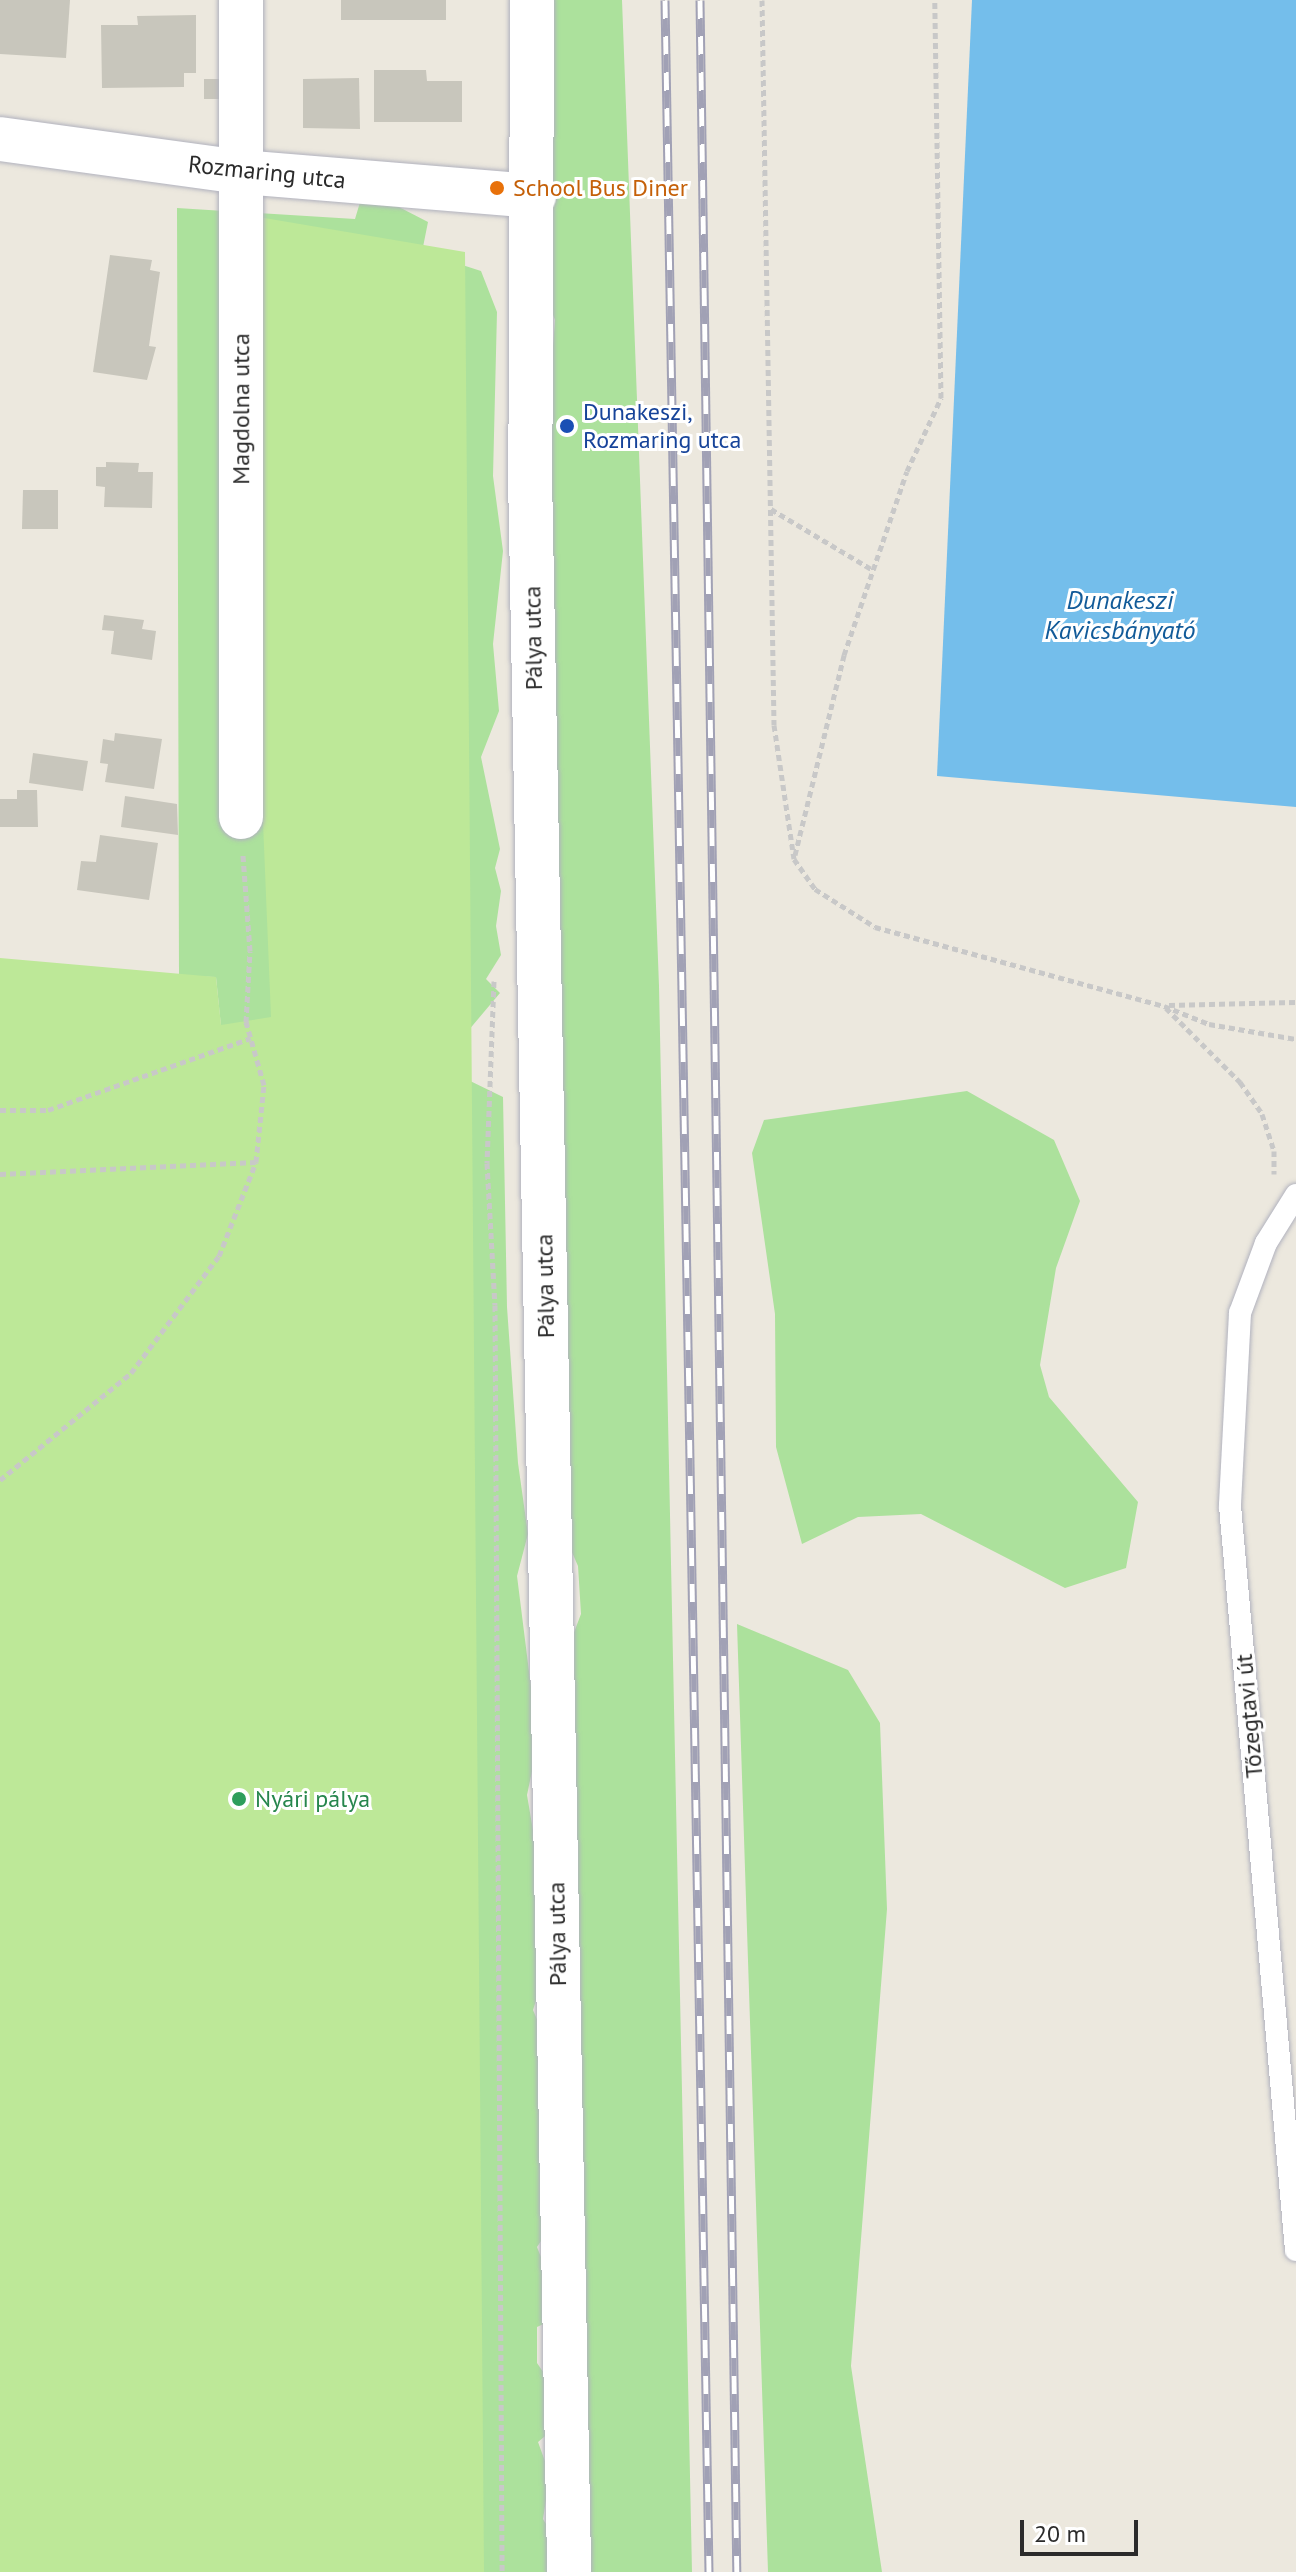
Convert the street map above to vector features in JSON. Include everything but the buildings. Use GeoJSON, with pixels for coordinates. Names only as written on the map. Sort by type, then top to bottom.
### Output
{"type":"FeatureCollection","features":[{"type":"Feature","properties":{"kind":"street","name":"Magdolna utca"},"geometry":{"type":"LineString","coordinates":[[241,0],[241,817]]}},
{"type":"Feature","properties":{"kind":"street","name":"Pálya utca"},"geometry":{"type":"LineString","coordinates":[[532,0],[534,196],[530,475],[569,2572]]}},
{"type":"Feature","properties":{"kind":"street","name":"Rozmaring utca"},"geometry":{"type":"LineString","coordinates":[[0,139],[241,172],[534,196]]}},
{"type":"Feature","properties":{"kind":"lane","name":"Tőzegtavi út"},"geometry":{"type":"LineString","coordinates":[[1296,1195],[1266,1243],[1240,1313],[1230,1506],[1296,2250]]}},
{"type":"Feature","properties":{"kind":"path"},"geometry":{"type":"LineString","coordinates":[[762,0],[774,725],[794,859],[815,889],[875,927],[1164,1006],[1209,1024],[1296,1039]]}},
{"type":"Feature","properties":{"kind":"path"},"geometry":{"type":"LineString","coordinates":[[794,859],[844,655],[907,471],[941,398],[935,0]]}},
{"type":"Feature","properties":{"kind":"path"},"geometry":{"type":"LineString","coordinates":[[770,508],[873,570]]}},
{"type":"Feature","properties":{"kind":"path"},"geometry":{"type":"LineString","coordinates":[[0,1480],[131,1373],[219,1256],[256,1162],[264,1085],[246,1022],[250,951],[241,817]]}},
{"type":"Feature","properties":{"kind":"path"},"geometry":{"type":"LineString","coordinates":[[494,968],[487,1163],[495,1321],[502,2572]]}},
{"type":"Feature","properties":{"kind":"path"},"geometry":{"type":"LineString","coordinates":[[1164,1006],[1296,1002]]}},
{"type":"Feature","properties":{"kind":"path"},"geometry":{"type":"LineString","coordinates":[[1164,1006],[1240,1082],[1262,1114],[1274,1151],[1274,1178]]}},
{"type":"Feature","properties":{"kind":"path"},"geometry":{"type":"LineString","coordinates":[[0,1110],[48,1110],[251,1038]]}},
{"type":"Feature","properties":{"kind":"path"},"geometry":{"type":"LineString","coordinates":[[0,1174],[256,1162]]}},
{"type":"Feature","properties":{"kind":"green space"},"geometry":{"type":"Polygon","coordinates":[[[549,0],[622,0],[659,986],[692,2572],[591,2572],[565,1656],[581,1614],[578,1566],[556,1516],[532,622],[555,320],[542,286],[549,0]]]}},
{"type":"Feature","properties":{"kind":"green space"},"geometry":{"type":"Polygon","coordinates":[[[364,189],[428,222],[422,252],[481,271],[497,312],[493,476],[503,551],[493,644],[499,711],[481,757],[500,849],[495,868],[501,891],[496,926],[501,955],[486,979],[500,993],[457,1044],[320,1023],[257,1020],[221,1026],[216,977],[179,976],[177,208],[355,219],[364,189]]]}},
{"type":"Feature","properties":{"kind":"green space","name":"Nyári pálya"},"geometry":{"type":"Polygon","coordinates":[[[247,215],[465,252],[484,2572],[0,2572],[0,958],[216,977],[221,1025],[271,1017],[260,749],[247,215]]]}},
{"type":"Feature","properties":{"kind":"green space"},"geometry":{"type":"Polygon","coordinates":[[[462,1077],[503,1097],[507,1307],[518,1463],[528,1534],[517,1576],[538,1743],[527,1795],[553,1948],[533,2010],[542,2031],[570,2198],[537,2247],[557,2297],[561,2316],[537,2327],[537,2363],[550,2382],[550,2432],[538,2442],[550,2475],[543,2519],[554,2537],[555,2572],[453,2572],[479,1996],[457,1977],[462,1077]]]}},
{"type":"Feature","properties":{"kind":"green space"},"geometry":{"type":"Polygon","coordinates":[[[967,1091],[1054,1140],[1080,1201],[1056,1268],[1040,1365],[1049,1397],[1138,1502],[1126,1568],[1065,1588],[921,1514],[858,1517],[802,1544],[776,1447],[775,1314],[752,1153],[764,1120],[967,1091]]]}},
{"type":"Feature","properties":{"kind":"green space"},"geometry":{"type":"Polygon","coordinates":[[[737,1624],[848,1670],[880,1723],[887,1909],[851,2366],[882,2572],[768,2572],[737,1624]]]}},
{"type":"Feature","properties":{"kind":"water","name":"Dunakeszi Kavicsbányató"},"geometry":{"type":"Polygon","coordinates":[[[972,0],[1296,0],[1296,807],[937,776],[972,0]]]}},
{"type":"Feature","properties":{"kind":"railway"},"geometry":{"type":"LineString","coordinates":[[665,0],[709,2572]]}},
{"type":"Feature","properties":{"kind":"railway"},"geometry":{"type":"LineString","coordinates":[[700,0],[737,2572]]}},
{"type":"Feature","properties":{"kind":"place","name":"School Bus Diner"},"geometry":{"type":"Point","coordinates":[497,188]}},
{"type":"Feature","properties":{"kind":"place","name":"Dunakeszi, Rozmaring utca"},"geometry":{"type":"Point","coordinates":[567,426]}},
{"type":"Feature","properties":{"kind":"place","name":"Nyári pálya"},"geometry":{"type":"Point","coordinates":[239,1799]}}]}
